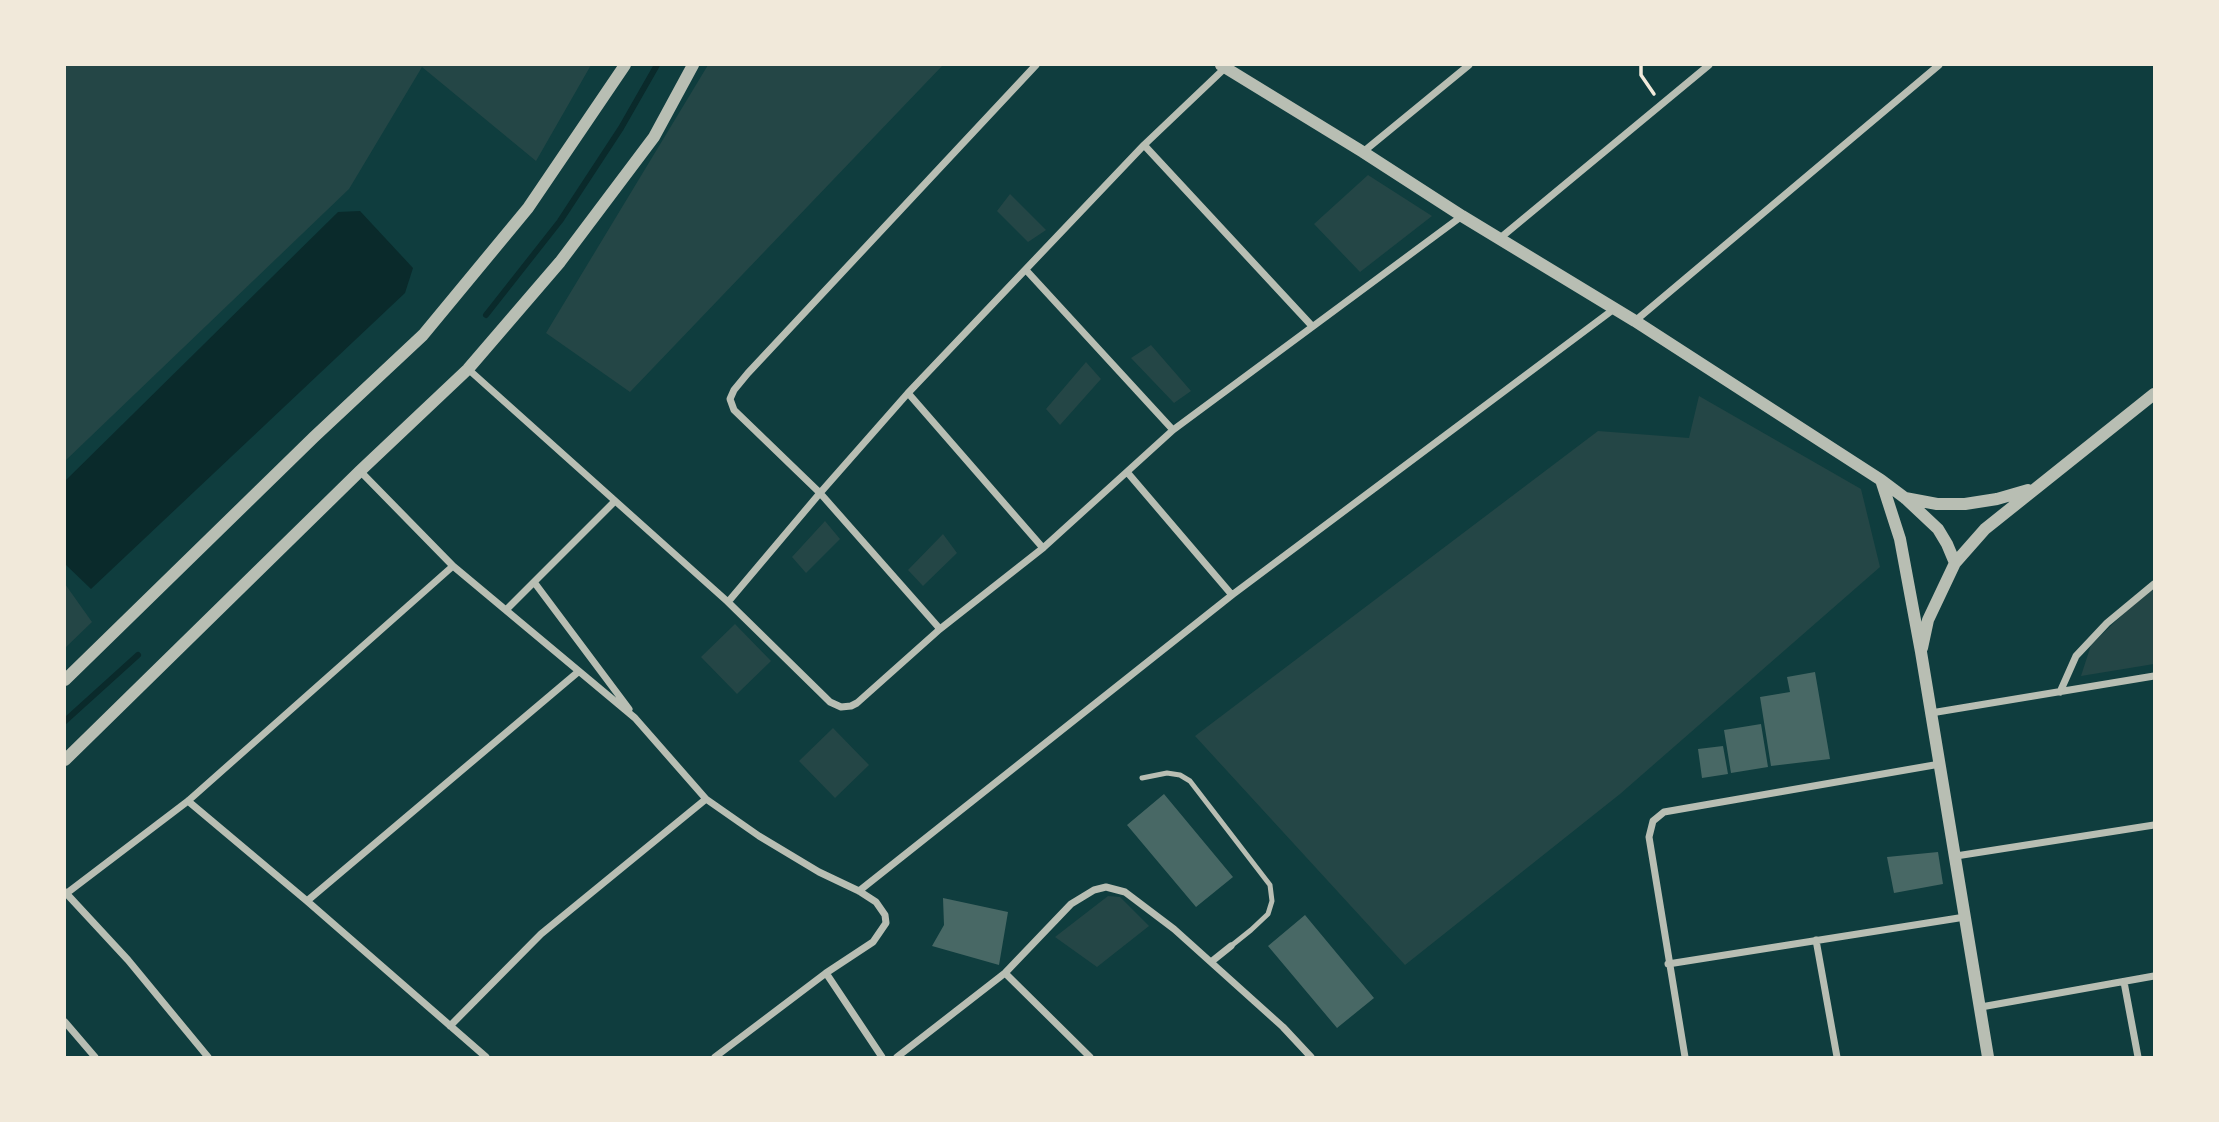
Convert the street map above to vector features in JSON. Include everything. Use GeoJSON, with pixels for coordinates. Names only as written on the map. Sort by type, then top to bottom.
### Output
{"type":"FeatureCollection","features":[{"type":"Feature","properties":{"kind":"street"},"geometry":{"type":"LineString","coordinates":[[65,680],[314,437],[423,335],[528,208],[625,65]]}},
{"type":"Feature","properties":{"kind":"street"},"geometry":{"type":"LineString","coordinates":[[65,760],[468,369],[560,262],[646,148],[693,65]]}},
{"type":"Feature","properties":{"kind":"street"},"geometry":{"type":"LineString","coordinates":[[940,629],[820,493],[734,410],[730,399],[748,373],[1036,65]]}},
{"type":"Feature","properties":{"kind":"street"},"geometry":{"type":"LineString","coordinates":[[1363,152],[1469,65]]}},
{"type":"Feature","properties":{"kind":"street"},"geometry":{"type":"LineString","coordinates":[[1499,239],[1709,65]]}},
{"type":"Feature","properties":{"kind":"street"},"geometry":{"type":"LineString","coordinates":[[1635,321],[1939,65]]}},
{"type":"Feature","properties":{"kind":"street"},"geometry":{"type":"LineString","coordinates":[[728,602],[908,393],[1144,145],[1225,66],[1462,216],[1635,321],[1881,480],[1938,529],[1955,563]]}},
{"type":"Feature","properties":{"kind":"street"},"geometry":{"type":"LineString","coordinates":[[1144,145],[1312,326]]}},
{"type":"Feature","properties":{"kind":"street"},"geometry":{"type":"LineString","coordinates":[[468,369],[728,602],[830,702],[841,707],[857,703],[940,629],[1043,548],[1173,430],[1462,216]]}},
{"type":"Feature","properties":{"kind":"street"},"geometry":{"type":"LineString","coordinates":[[1026,270],[1173,430]]}},
{"type":"Feature","properties":{"kind":"street"},"geometry":{"type":"LineString","coordinates":[[859,891],[1232,595],[1614,309]]}},
{"type":"Feature","properties":{"kind":"street"},"geometry":{"type":"LineString","coordinates":[[908,393],[1043,548]]}},
{"type":"Feature","properties":{"kind":"street"},"geometry":{"type":"LineString","coordinates":[[1921,652],[1928,620],[1955,563],[1985,529],[2154,394]]}},
{"type":"Feature","properties":{"kind":"street"},"geometry":{"type":"LineString","coordinates":[[360,471],[453,566],[635,718]]}},
{"type":"Feature","properties":{"kind":"street"},"geometry":{"type":"LineString","coordinates":[[1127,472],[1232,595]]}},
{"type":"Feature","properties":{"kind":"street"},"geometry":{"type":"LineString","coordinates":[[1881,480],[1900,539],[1921,652],[1988,1057]]}},
{"type":"Feature","properties":{"kind":"street"},"geometry":{"type":"LineString","coordinates":[[1905,498],[1937,504],[1965,504],[1997,499],[2035,488]]}},
{"type":"Feature","properties":{"kind":"street"},"geometry":{"type":"LineString","coordinates":[[507,609],[615,502]]}},
{"type":"Feature","properties":{"kind":"street"},"geometry":{"type":"LineString","coordinates":[[208,1057],[128,960],[66,892],[188,801],[453,566]]}},
{"type":"Feature","properties":{"kind":"street"},"geometry":{"type":"LineString","coordinates":[[534,582],[635,718],[706,799],[759,836],[876,902],[884,915],[886,923],[873,942],[826,973],[715,1057]]}},
{"type":"Feature","properties":{"kind":"street"},"geometry":{"type":"LineString","coordinates":[[2060,692],[2077,656],[2107,623],[2154,584]]}},
{"type":"Feature","properties":{"kind":"street"},"geometry":{"type":"LineString","coordinates":[[307,901],[578,672]]}},
{"type":"Feature","properties":{"kind":"street"},"geometry":{"type":"LineString","coordinates":[[1931,713],[2154,676]]}},
{"type":"Feature","properties":{"kind":"street"},"geometry":{"type":"LineString","coordinates":[[1685,1057],[1649,837],[1653,821],[1664,812],[1941,764]]}},
{"type":"Feature","properties":{"kind":"street"},"geometry":{"type":"LineString","coordinates":[[450,1026],[541,934],[706,799]]}},
{"type":"Feature","properties":{"kind":"street"},"geometry":{"type":"LineString","coordinates":[[188,801],[486,1057]]}},
{"type":"Feature","properties":{"kind":"street"},"geometry":{"type":"LineString","coordinates":[[1956,856],[2154,825]]}},
{"type":"Feature","properties":{"kind":"street"},"geometry":{"type":"LineString","coordinates":[[897,1057],[1005,974],[1071,904],[1094,890],[1106,887],[1125,892],[1174,929],[1283,1027],[1311,1057]]}},
{"type":"Feature","properties":{"kind":"street"},"geometry":{"type":"LineString","coordinates":[[1668,964],[1965,917]]}},
{"type":"Feature","properties":{"kind":"street"},"geometry":{"type":"LineString","coordinates":[[1816,940],[1837,1057]]}},
{"type":"Feature","properties":{"kind":"street"},"geometry":{"type":"LineString","coordinates":[[1211,962],[1231,946]]}},
{"type":"Feature","properties":{"kind":"street"},"geometry":{"type":"LineString","coordinates":[[826,973],[882,1057]]}},
{"type":"Feature","properties":{"kind":"street"},"geometry":{"type":"LineString","coordinates":[[1005,974],[1090,1057]]}},
{"type":"Feature","properties":{"kind":"street"},"geometry":{"type":"LineString","coordinates":[[1981,1007],[2154,976]]}},
{"type":"Feature","properties":{"kind":"street"},"geometry":{"type":"LineString","coordinates":[[2124,982],[2138,1057]]}},
{"type":"Feature","properties":{"kind":"street"},"geometry":{"type":"LineString","coordinates":[[65,1022],[95,1057]]}},
{"type":"Feature","properties":{"kind":"lane"},"geometry":{"type":"LineString","coordinates":[[1142,778],[1167,773],[1180,775],[1190,781],[1270,885],[1272,901],[1268,914],[1231,946]]}},
{"type":"Feature","properties":{"kind":"path"},"geometry":{"type":"LineString","coordinates":[[1641,65],[1641,75],[1662,104]]}},
{"type":"Feature","properties":{"kind":"shaded area"},"geometry":{"type":"Polygon","coordinates":[[[65,65],[591,65],[536,161],[422,67],[349,189],[65,461],[65,65]]]}},
{"type":"Feature","properties":{"kind":"shaded area"},"geometry":{"type":"Polygon","coordinates":[[[708,65],[943,65],[630,392],[546,333],[708,65]]]}},
{"type":"Feature","properties":{"kind":"shaded area"},"geometry":{"type":"Polygon","coordinates":[[[1368,175],[1432,216],[1360,272],[1314,224],[1368,175]]]}},
{"type":"Feature","properties":{"kind":"shaded area"},"geometry":{"type":"Polygon","coordinates":[[[1010,194],[1046,230],[1028,242],[997,211],[1010,194]]]}},
{"type":"Feature","properties":{"kind":"shaded area"},"geometry":{"type":"Polygon","coordinates":[[[360,211],[413,268],[405,293],[91,589],[65,564],[65,481],[338,212],[360,211]]]}},
{"type":"Feature","properties":{"kind":"shaded area"},"geometry":{"type":"Polygon","coordinates":[[[1151,345],[1191,391],[1174,403],[1131,358],[1151,345]]]}},
{"type":"Feature","properties":{"kind":"shaded area"},"geometry":{"type":"Polygon","coordinates":[[[1086,362],[1101,379],[1060,425],[1046,409],[1086,362]]]}},
{"type":"Feature","properties":{"kind":"shaded area"},"geometry":{"type":"Polygon","coordinates":[[[1699,396],[1861,489],[1880,567],[1620,794],[1405,965],[1195,736],[1598,431],[1689,438],[1699,396]]]}},
{"type":"Feature","properties":{"kind":"shaded area"},"geometry":{"type":"Polygon","coordinates":[[[825,521],[840,539],[806,573],[792,557],[825,521]]]}},
{"type":"Feature","properties":{"kind":"shaded area"},"geometry":{"type":"Polygon","coordinates":[[[943,534],[957,553],[923,586],[908,570],[943,534]]]}},
{"type":"Feature","properties":{"kind":"shaded area"},"geometry":{"type":"Polygon","coordinates":[[[65,584],[92,622],[65,648],[65,584]]]}},
{"type":"Feature","properties":{"kind":"shaded area"},"geometry":{"type":"Polygon","coordinates":[[[2154,586],[2154,664],[2081,676],[2091,645],[2154,586]]]}},
{"type":"Feature","properties":{"kind":"shaded area"},"geometry":{"type":"Polygon","coordinates":[[[735,624],[771,661],[737,694],[701,657],[735,624]]]}},
{"type":"Feature","properties":{"kind":"shaded area"},"geometry":{"type":"Polygon","coordinates":[[[833,728],[869,765],[835,798],[799,761],[833,728]]]}},
{"type":"Feature","properties":{"kind":"shaded area"},"geometry":{"type":"Polygon","coordinates":[[[1108,896],[1120,897],[1149,926],[1097,967],[1055,937],[1108,896]]]}},
{"type":"Feature","properties":{"kind":"building"},"geometry":{"type":"Polygon","coordinates":[[[1815,672],[1830,759],[1771,766],[1760,697],[1790,692],[1787,677],[1815,672]]]}},
{"type":"Feature","properties":{"kind":"building"},"geometry":{"type":"Polygon","coordinates":[[[1761,724],[1768,767],[1731,773],[1724,730],[1761,724]]]}},
{"type":"Feature","properties":{"kind":"building"},"geometry":{"type":"Polygon","coordinates":[[[1723,746],[1728,774],[1702,778],[1698,749],[1723,746]]]}},
{"type":"Feature","properties":{"kind":"building"},"geometry":{"type":"Polygon","coordinates":[[[1164,794],[1233,877],[1196,907],[1127,825],[1164,794]]]}},
{"type":"Feature","properties":{"kind":"building"},"geometry":{"type":"Polygon","coordinates":[[[1938,852],[1943,884],[1894,893],[1887,857],[1938,852]]]}},
{"type":"Feature","properties":{"kind":"building"},"geometry":{"type":"Polygon","coordinates":[[[943,898],[1008,912],[999,965],[932,946],[944,925],[943,898]]]}},
{"type":"Feature","properties":{"kind":"building"},"geometry":{"type":"Polygon","coordinates":[[[1305,915],[1374,998],[1337,1028],[1268,946],[1305,915]]]}},
{"type":"Feature","properties":{"kind":"waterway"},"geometry":{"type":"LineString","coordinates":[[486,315],[560,221],[621,128],[657,65]]}},
{"type":"Feature","properties":{"kind":"waterway"},"geometry":{"type":"LineString","coordinates":[[65,721],[138,655]]}}]}
